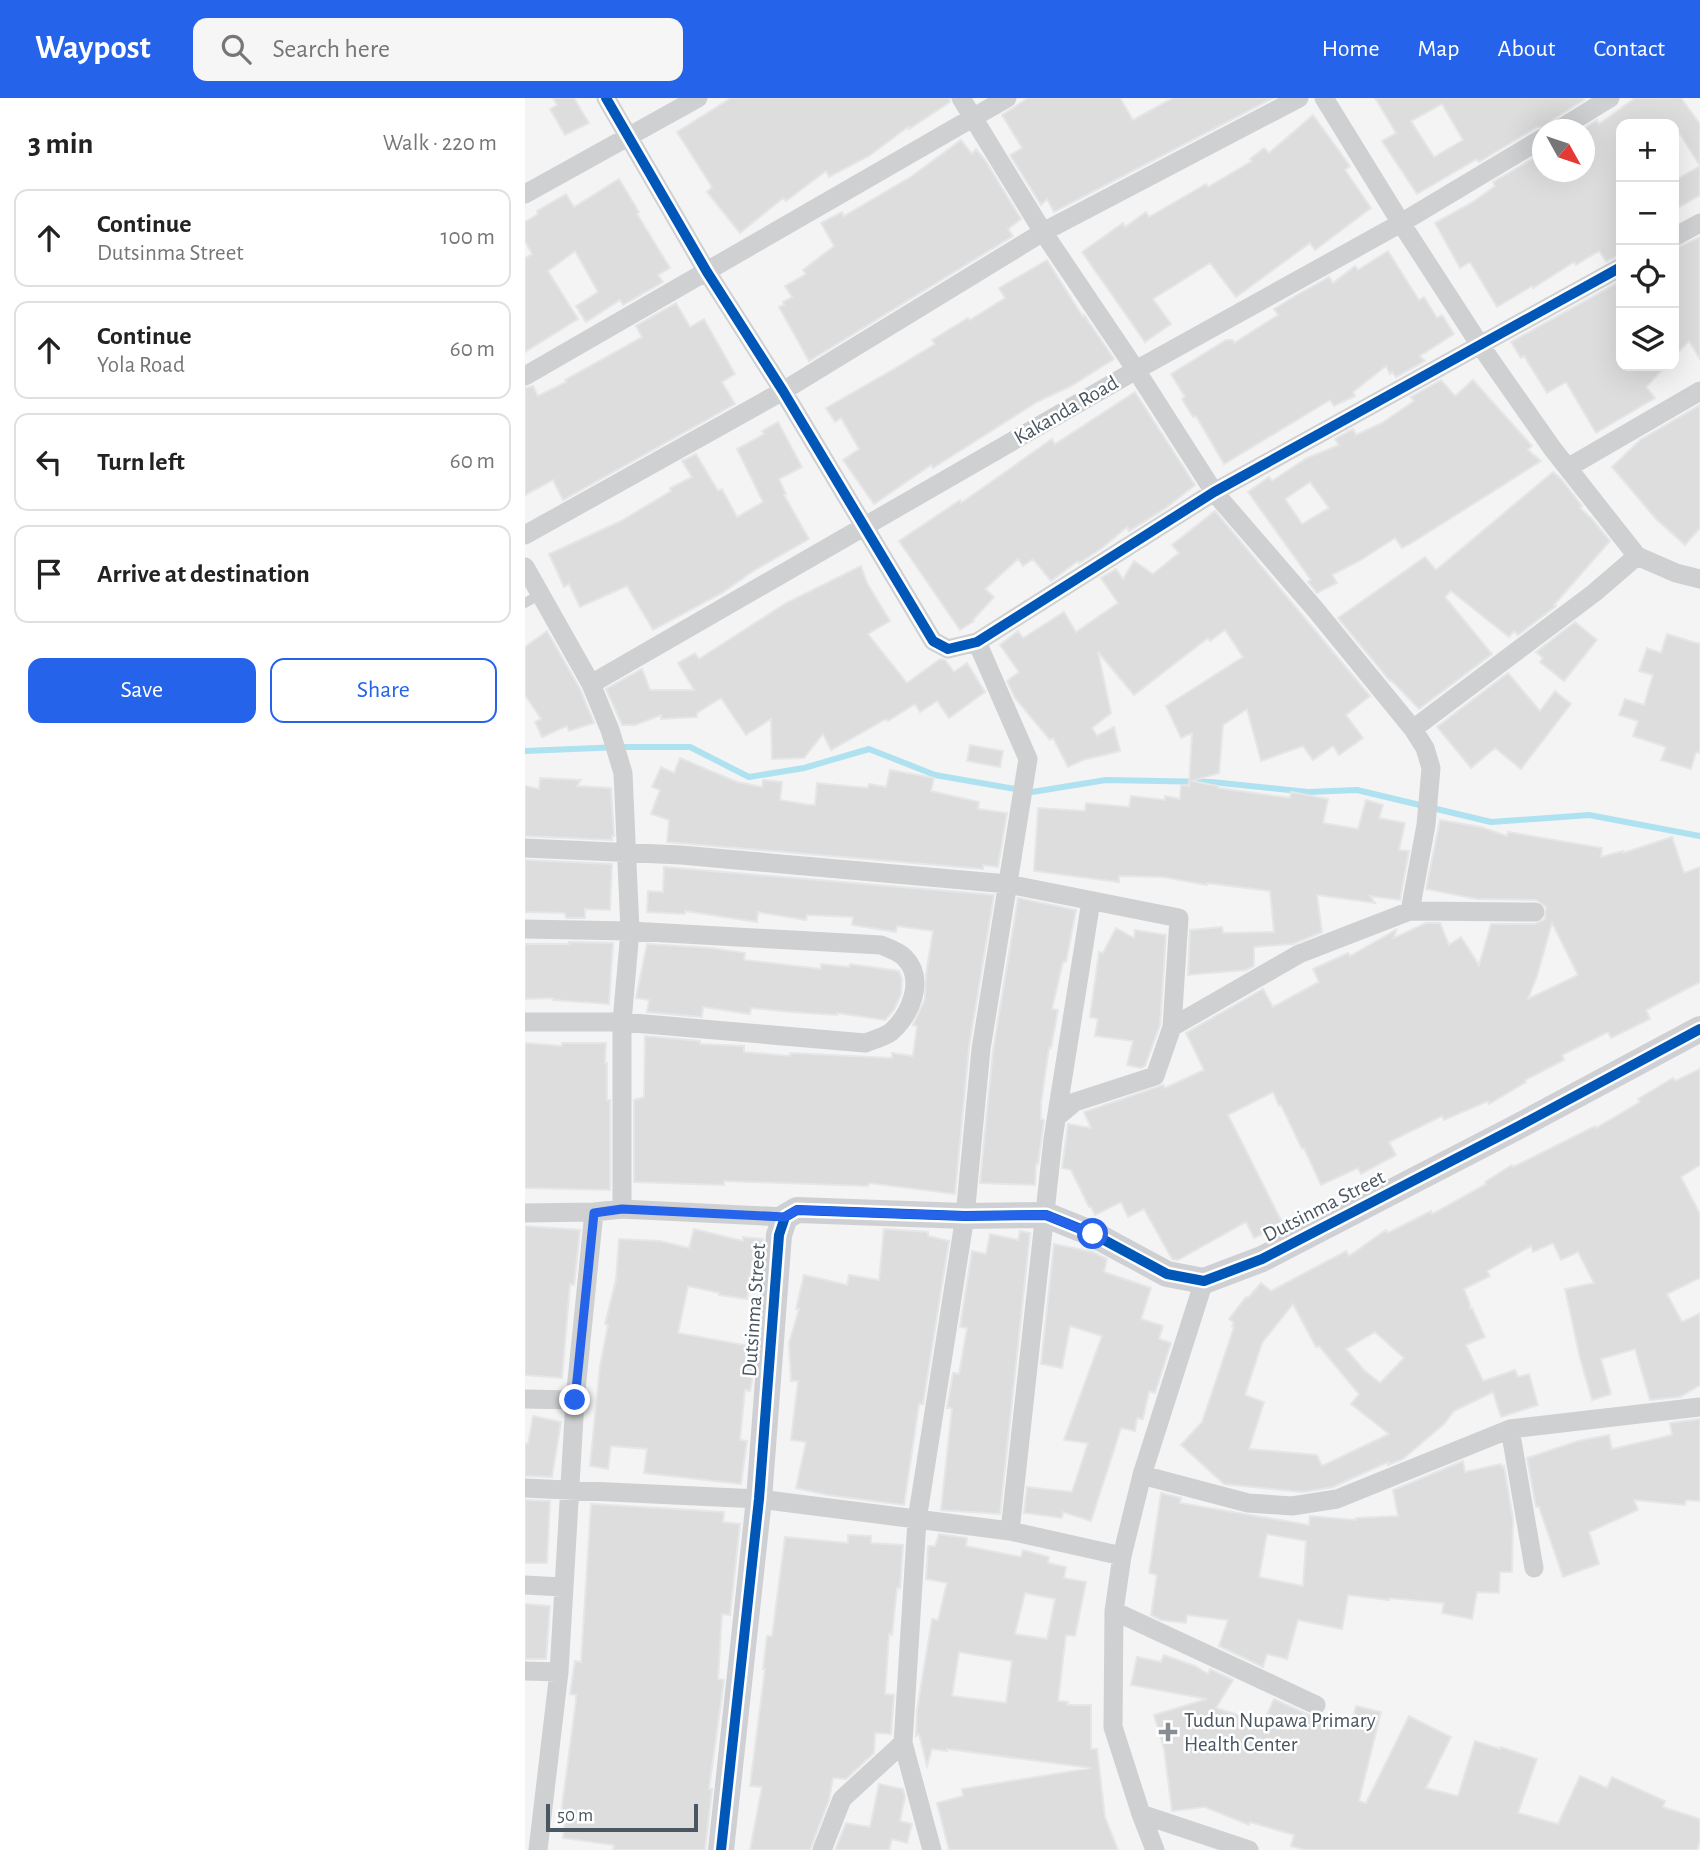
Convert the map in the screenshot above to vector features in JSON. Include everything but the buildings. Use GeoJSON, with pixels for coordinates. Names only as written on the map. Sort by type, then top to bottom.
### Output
{"type":"FeatureCollection","features":[{"type":"Feature","properties":{"kind":"street"},"geometry":{"type":"LineString","coordinates":[[606,98],[707,272],[783,391],[933,640],[948,649],[977,642],[1214,492],[1616,270]]}},
{"type":"Feature","properties":{"kind":"street"},"geometry":{"type":"LineString","coordinates":[[525,194],[698,98]]}},
{"type":"Feature","properties":{"kind":"street"},"geometry":{"type":"LineString","coordinates":[[961,98],[1043,232],[1214,492],[1315,609],[1413,729],[1425,748],[1431,768],[1430,793],[1410,911]]}},
{"type":"Feature","properties":{"kind":"street"},"geometry":{"type":"LineString","coordinates":[[525,376],[1007,98]]}},
{"type":"Feature","properties":{"kind":"street"},"geometry":{"type":"LineString","coordinates":[[525,535],[783,391],[1043,232],[1299,98]]}},
{"type":"Feature","properties":{"kind":"street"},"geometry":{"type":"LineString","coordinates":[[1324,98],[1401,223],[1552,448],[1637,556],[1676,573],[1700,579]]}},
{"type":"Feature","properties":{"kind":"street"},"geometry":{"type":"LineString","coordinates":[[1576,119],[1611,98]]}},
{"type":"Feature","properties":{"kind":"street","name":"Kakanda Road"},"geometry":{"type":"LineString","coordinates":[[591,684],[1136,370],[1401,223],[1532,144]]}},
{"type":"Feature","properties":{"kind":"street"},"geometry":{"type":"LineString","coordinates":[[1679,234],[1700,223]]}},
{"type":"Feature","properties":{"kind":"street"},"geometry":{"type":"LineString","coordinates":[[1569,467],[1700,391]]}},
{"type":"Feature","properties":{"kind":"street"},"geometry":{"type":"LineString","coordinates":[[1413,729],[1594,593],[1637,556]]}},
{"type":"Feature","properties":{"kind":"street"},"geometry":{"type":"LineString","coordinates":[[525,567],[533,599],[591,684],[610,730],[623,773],[630,930],[622,1022],[622,1209]]}},
{"type":"Feature","properties":{"kind":"street"},"geometry":{"type":"LineString","coordinates":[[932,1850],[903,1743],[917,1520],[965,1216],[981,1049],[1028,759],[977,642]]}},
{"type":"Feature","properties":{"kind":"street"},"geometry":{"type":"LineString","coordinates":[[525,848],[681,855],[1008,884],[1179,918],[1172,1027],[1155,1076],[1075,1102],[1057,1117]]}},
{"type":"Feature","properties":{"kind":"street"},"geometry":{"type":"LineString","coordinates":[[1010,1531],[1057,1117],[1091,901]]}},
{"type":"Feature","properties":{"kind":"street"},"geometry":{"type":"LineString","coordinates":[[1172,1027],[1299,954],[1410,911],[1535,912]]}},
{"type":"Feature","properties":{"kind":"street"},"geometry":{"type":"LineString","coordinates":[[525,929],[630,930],[881,945],[905,957],[914,972],[914,998],[903,1018],[889,1034],[865,1043],[622,1022],[525,1022]]}},
{"type":"Feature","properties":{"kind":"street","name":"Dutsinma Street"},"geometry":{"type":"LineString","coordinates":[[721,1850],[759,1499],[779,1235],[785,1217],[797,1210],[965,1216],[1046,1215],[1093,1234],[1167,1274],[1204,1281],[1262,1259],[1700,1029]]}},
{"type":"Feature","properties":{"kind":"street"},"geometry":{"type":"LineString","coordinates":[[525,1213],[594,1213],[622,1209],[785,1217]]}},
{"type":"Feature","properties":{"kind":"street"},"geometry":{"type":"LineString","coordinates":[[538,1850],[559,1672],[575,1400],[594,1213]]}},
{"type":"Feature","properties":{"kind":"street"},"geometry":{"type":"LineString","coordinates":[[1155,1850],[1113,1727],[1114,1611],[1122,1556],[1142,1475],[1204,1281]]}},
{"type":"Feature","properties":{"kind":"street"},"geometry":{"type":"LineString","coordinates":[[525,1399],[575,1400]]}},
{"type":"Feature","properties":{"kind":"street"},"geometry":{"type":"LineString","coordinates":[[1142,1475],[1248,1503],[1293,1506],[1337,1499],[1510,1429],[1700,1407]]}},
{"type":"Feature","properties":{"kind":"street"},"geometry":{"type":"LineString","coordinates":[[1510,1429],[1534,1568]]}},
{"type":"Feature","properties":{"kind":"street"},"geometry":{"type":"LineString","coordinates":[[525,1488],[759,1499],[1010,1531],[1122,1556]]}},
{"type":"Feature","properties":{"kind":"street"},"geometry":{"type":"LineString","coordinates":[[525,1585],[562,1587]]}},
{"type":"Feature","properties":{"kind":"street"},"geometry":{"type":"LineString","coordinates":[[1114,1611],[1316,1706]]}},
{"type":"Feature","properties":{"kind":"street"},"geometry":{"type":"LineString","coordinates":[[525,1671],[559,1672]]}},
{"type":"Feature","properties":{"kind":"street"},"geometry":{"type":"LineString","coordinates":[[822,1850],[842,1799],[903,1743]]}},
{"type":"Feature","properties":{"kind":"street"},"geometry":{"type":"LineString","coordinates":[[1141,1814],[1249,1850]]}},
{"type":"Feature","properties":{"kind":"waterway"},"geometry":{"type":"LineString","coordinates":[[525,751],[690,747],[749,777],[804,768],[869,749],[935,775],[1032,792],[1106,780],[1212,782],[1308,792],[1357,790],[1491,822],[1589,815],[1700,836]]}},
{"type":"Feature","properties":{"kind":"cycle path"},"geometry":{"type":"LineString","coordinates":[[606,98],[707,272],[783,391],[933,641],[948,649],[977,642],[1214,492],[1616,270]]}},
{"type":"Feature","properties":{"kind":"cycle path"},"geometry":{"type":"LineString","coordinates":[[721,1850],[759,1499],[779,1235],[785,1217],[797,1210],[965,1216],[1046,1215],[1093,1234],[1167,1274],[1204,1281],[1262,1259],[1700,1029]]}},
{"type":"Feature","properties":{"kind":"place","name":"Tudun Nupawa Primary Health Center"},"geometry":{"type":"Point","coordinates":[1168,1732]}},
{"type":"Feature","properties":{"kind":"route"},"geometry":{"type":"LineString","coordinates":[[575,1400],[594,1213],[622,1209],[785,1217],[797,1210],[965,1216],[1046,1215],[1093,1234]]}}]}
